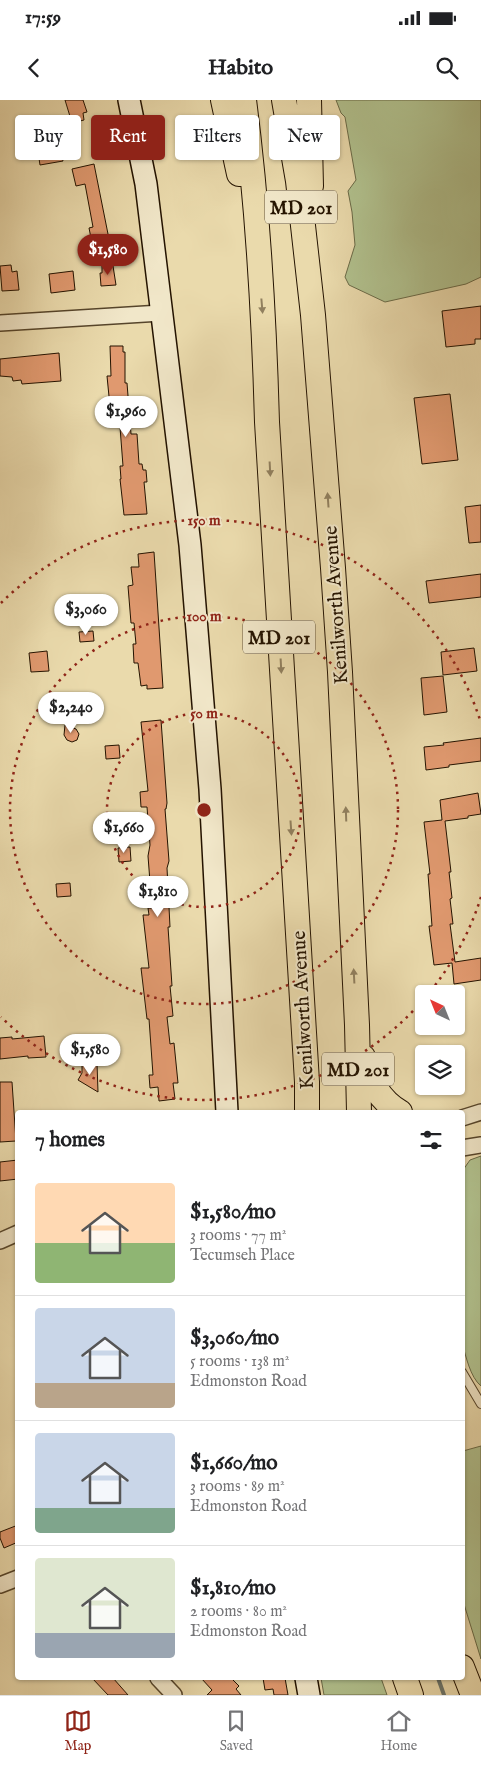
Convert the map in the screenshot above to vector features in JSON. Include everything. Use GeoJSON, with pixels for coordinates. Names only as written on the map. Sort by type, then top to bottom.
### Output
{"type":"FeatureCollection","features":[{"type":"Feature","properties":{"kind":"main road"},"geometry":{"type":"LineString","coordinates":[[223,100],[258,258]]}},
{"type":"Feature","properties":{"kind":"main road","name":"Kenilworth Avenue"},"geometry":{"type":"LineString","coordinates":[[244,100],[252,163],[264,327],[267,422],[307,1082],[307,1110]]}},
{"type":"Feature","properties":{"kind":"main road","name":"Kenilworth Avenue"},"geometry":{"type":"LineString","coordinates":[[284,100],[298,181],[313,315],[340,672],[357,1024],[359,1110]]}},
{"type":"Feature","properties":{"kind":"main road"},"geometry":{"type":"LineString","coordinates":[[308,100],[313,315]]}},
{"type":"Feature","properties":{"kind":"main road"},"geometry":{"type":"LineString","coordinates":[[357,1024],[365,1065],[386,1103],[397,1110]]}},
{"type":"Feature","properties":{"kind":"main road"},"geometry":{"type":"LineString","coordinates":[[291,1110],[307,1082]]}},
{"type":"Feature","properties":{"kind":"main road"},"geometry":{"type":"LineString","coordinates":[[465,1675],[473,1695]]}},
{"type":"Feature","properties":{"kind":"main road"},"geometry":{"type":"LineString","coordinates":[[406,1680],[411,1695]]}},
{"type":"Feature","properties":{"kind":"street"},"geometry":{"type":"LineString","coordinates":[[129,100],[146,184],[194,584],[210,789],[229,1109]]}},
{"type":"Feature","properties":{"kind":"street"},"geometry":{"type":"LineString","coordinates":[[0,323],[162,313]]}},
{"type":"Feature","properties":{"kind":"street"},"geometry":{"type":"LineString","coordinates":[[465,1117],[481,1112]]}},
{"type":"Feature","properties":{"kind":"street"},"geometry":{"type":"LineString","coordinates":[[465,1147],[481,1144]]}},
{"type":"Feature","properties":{"kind":"street"},"geometry":{"type":"LineString","coordinates":[[0,1241],[15,1234]]}},
{"type":"Feature","properties":{"kind":"street"},"geometry":{"type":"LineString","coordinates":[[0,1585],[15,1579]]}},
{"type":"Feature","properties":{"kind":"street"},"geometry":{"type":"LineString","coordinates":[[160,1680],[174,1695]]}},
{"type":"Feature","properties":{"kind":"street"},"geometry":{"type":"LineString","coordinates":[[306,1680],[309,1695]]}},
{"type":"Feature","properties":{"kind":"lane"},"geometry":{"type":"LineString","coordinates":[[465,1377],[481,1404]]}},
{"type":"Feature","properties":{"kind":"green space"},"geometry":{"type":"Polygon","coordinates":[[[336,100],[481,100],[481,277],[466,284],[385,302],[349,285],[345,277],[355,245],[348,191],[356,180],[345,117],[341,113],[336,100]]]}},
{"type":"Feature","properties":{"kind":"green space"},"geometry":{"type":"Polygon","coordinates":[[[481,1156],[481,1386],[471,1372],[465,1353],[465,1167],[470,1160],[481,1156]]]}},
{"type":"Feature","properties":{"kind":"green space"},"geometry":{"type":"Polygon","coordinates":[[[481,1446],[481,1659],[465,1607],[465,1450],[481,1446]]]}},
{"type":"Feature","properties":{"kind":"green space"},"geometry":{"type":"Polygon","coordinates":[[[321,1680],[382,1680],[387,1695],[324,1695],[321,1680]]]}},
{"type":"Feature","properties":{"kind":"building"},"geometry":{"type":"Polygon","coordinates":[[[65,100],[83,100],[87,112],[83,113],[84,120],[81,121],[81,115],[70,115],[65,100]]]}},
{"type":"Feature","properties":{"kind":"building"},"geometry":{"type":"Polygon","coordinates":[[[39,160],[63,161],[40,165],[39,160]]]}},
{"type":"Feature","properties":{"kind":"building"},"geometry":{"type":"Polygon","coordinates":[[[94,164],[110,244],[93,248],[89,228],[93,227],[85,184],[76,186],[72,169],[94,164]]]}},
{"type":"Feature","properties":{"kind":"building"},"geometry":{"type":"Polygon","coordinates":[[[11,265],[12,272],[17,271],[19,290],[2,291],[0,266],[11,265]]]}},
{"type":"Feature","properties":{"kind":"building"},"geometry":{"type":"Polygon","coordinates":[[[102,266],[113,266],[116,285],[101,286],[100,273],[102,273],[102,266]]]}},
{"type":"Feature","properties":{"kind":"building"},"geometry":{"type":"Polygon","coordinates":[[[73,271],[75,290],[51,293],[49,274],[73,271]]]}},
{"type":"Feature","properties":{"kind":"building"},"geometry":{"type":"Polygon","coordinates":[[[481,306],[481,339],[475,339],[475,344],[446,347],[442,311],[481,306]]]}},
{"type":"Feature","properties":{"kind":"building"},"geometry":{"type":"Polygon","coordinates":[[[110,346],[123,346],[123,352],[125,352],[125,383],[127,383],[131,434],[137,434],[139,464],[142,464],[143,470],[146,470],[147,482],[144,482],[147,514],[124,515],[120,479],[120,466],[123,466],[120,427],[112,427],[107,376],[111,376],[110,346]]]}},
{"type":"Feature","properties":{"kind":"building"},"geometry":{"type":"Polygon","coordinates":[[[59,353],[61,381],[22,384],[21,380],[13,381],[12,377],[0,376],[0,359],[59,353]]]}},
{"type":"Feature","properties":{"kind":"building"},"geometry":{"type":"Polygon","coordinates":[[[450,394],[458,460],[422,464],[414,398],[450,394]]]}},
{"type":"Feature","properties":{"kind":"building"},"geometry":{"type":"Polygon","coordinates":[[[481,505],[481,542],[469,543],[465,507],[481,505]]]}},
{"type":"Feature","properties":{"kind":"building"},"geometry":{"type":"Polygon","coordinates":[[[154,552],[163,688],[147,689],[147,685],[141,686],[138,663],[134,663],[133,644],[136,644],[134,623],[131,623],[128,586],[133,585],[131,567],[139,567],[138,554],[154,552]]]}},
{"type":"Feature","properties":{"kind":"building"},"geometry":{"type":"Polygon","coordinates":[[[481,574],[481,597],[429,603],[426,581],[481,574]]]}},
{"type":"Feature","properties":{"kind":"building"},"geometry":{"type":"Polygon","coordinates":[[[93,631],[94,641],[80,642],[79,632],[93,631]]]}},
{"type":"Feature","properties":{"kind":"building"},"geometry":{"type":"Polygon","coordinates":[[[474,648],[477,671],[443,675],[441,652],[474,648]]]}},
{"type":"Feature","properties":{"kind":"building"},"geometry":{"type":"Polygon","coordinates":[[[47,651],[49,671],[31,672],[29,653],[47,651]]]}},
{"type":"Feature","properties":{"kind":"building"},"geometry":{"type":"Polygon","coordinates":[[[443,676],[447,712],[424,715],[421,678],[443,676]]]}},
{"type":"Feature","properties":{"kind":"building"},"geometry":{"type":"Polygon","coordinates":[[[161,720],[167,803],[165,809],[169,861],[167,868],[170,927],[168,927],[173,1016],[167,1017],[170,1044],[174,1043],[178,1083],[173,1083],[175,1099],[159,1101],[158,1087],[150,1088],[149,1075],[153,1075],[149,1019],[147,1019],[141,968],[149,968],[143,915],[149,915],[148,908],[152,908],[147,807],[141,807],[140,792],[148,791],[141,722],[161,720]]]}},
{"type":"Feature","properties":{"kind":"building"},"geometry":{"type":"Polygon","coordinates":[[[65,725],[76,729],[79,734],[77,740],[72,742],[67,740],[64,735],[65,725]]]}},
{"type":"Feature","properties":{"kind":"building"},"geometry":{"type":"Polygon","coordinates":[[[481,738],[481,761],[426,770],[424,747],[481,738]]]}},
{"type":"Feature","properties":{"kind":"building"},"geometry":{"type":"Polygon","coordinates":[[[119,745],[120,758],[106,759],[105,746],[119,745]]]}},
{"type":"Feature","properties":{"kind":"building"},"geometry":{"type":"Polygon","coordinates":[[[478,793],[481,814],[445,821],[451,872],[449,872],[452,898],[450,899],[453,924],[450,924],[455,962],[481,958],[481,980],[454,984],[452,963],[434,965],[429,926],[432,926],[428,874],[430,874],[424,822],[442,820],[440,800],[478,793]]]}},
{"type":"Feature","properties":{"kind":"building"},"geometry":{"type":"Polygon","coordinates":[[[130,847],[131,861],[119,862],[118,848],[130,847]]]}},
{"type":"Feature","properties":{"kind":"building"},"geometry":{"type":"Polygon","coordinates":[[[70,883],[71,896],[57,897],[56,884],[70,883]]]}},
{"type":"Feature","properties":{"kind":"building"},"geometry":{"type":"Polygon","coordinates":[[[44,1036],[46,1057],[28,1058],[28,1056],[0,1059],[0,1038],[12,1037],[12,1039],[44,1036]]]}},
{"type":"Feature","properties":{"kind":"building"},"geometry":{"type":"Polygon","coordinates":[[[97,1063],[98,1092],[78,1080],[82,1073],[82,1064],[97,1063]]]}},
{"type":"Feature","properties":{"kind":"building"},"geometry":{"type":"Polygon","coordinates":[[[0,1082],[12,1082],[15,1141],[0,1142],[0,1082]]]}},
{"type":"Feature","properties":{"kind":"building"},"geometry":{"type":"Polygon","coordinates":[[[15,1160],[15,1179],[0,1181],[0,1162],[15,1160]]]}},
{"type":"Feature","properties":{"kind":"building"},"geometry":{"type":"Polygon","coordinates":[[[15,1526],[15,1543],[4,1548],[0,1532],[15,1526]]]}},
{"type":"Feature","properties":{"kind":"building"},"geometry":{"type":"Polygon","coordinates":[[[94,1680],[115,1680],[128,1695],[108,1695],[94,1680]]]}},
{"type":"Feature","properties":{"kind":"building"},"geometry":{"type":"Polygon","coordinates":[[[203,1680],[233,1680],[239,1686],[236,1689],[241,1695],[207,1695],[212,1690],[203,1680]]]}},
{"type":"Feature","properties":{"kind":"building"},"geometry":{"type":"Polygon","coordinates":[[[263,1680],[285,1680],[288,1695],[274,1695],[273,1689],[265,1690],[263,1680]]]}},
{"type":"Feature","properties":{"kind":"waterway"},"geometry":{"type":"LineString","coordinates":[[439,1680],[444,1695]]}}]}
